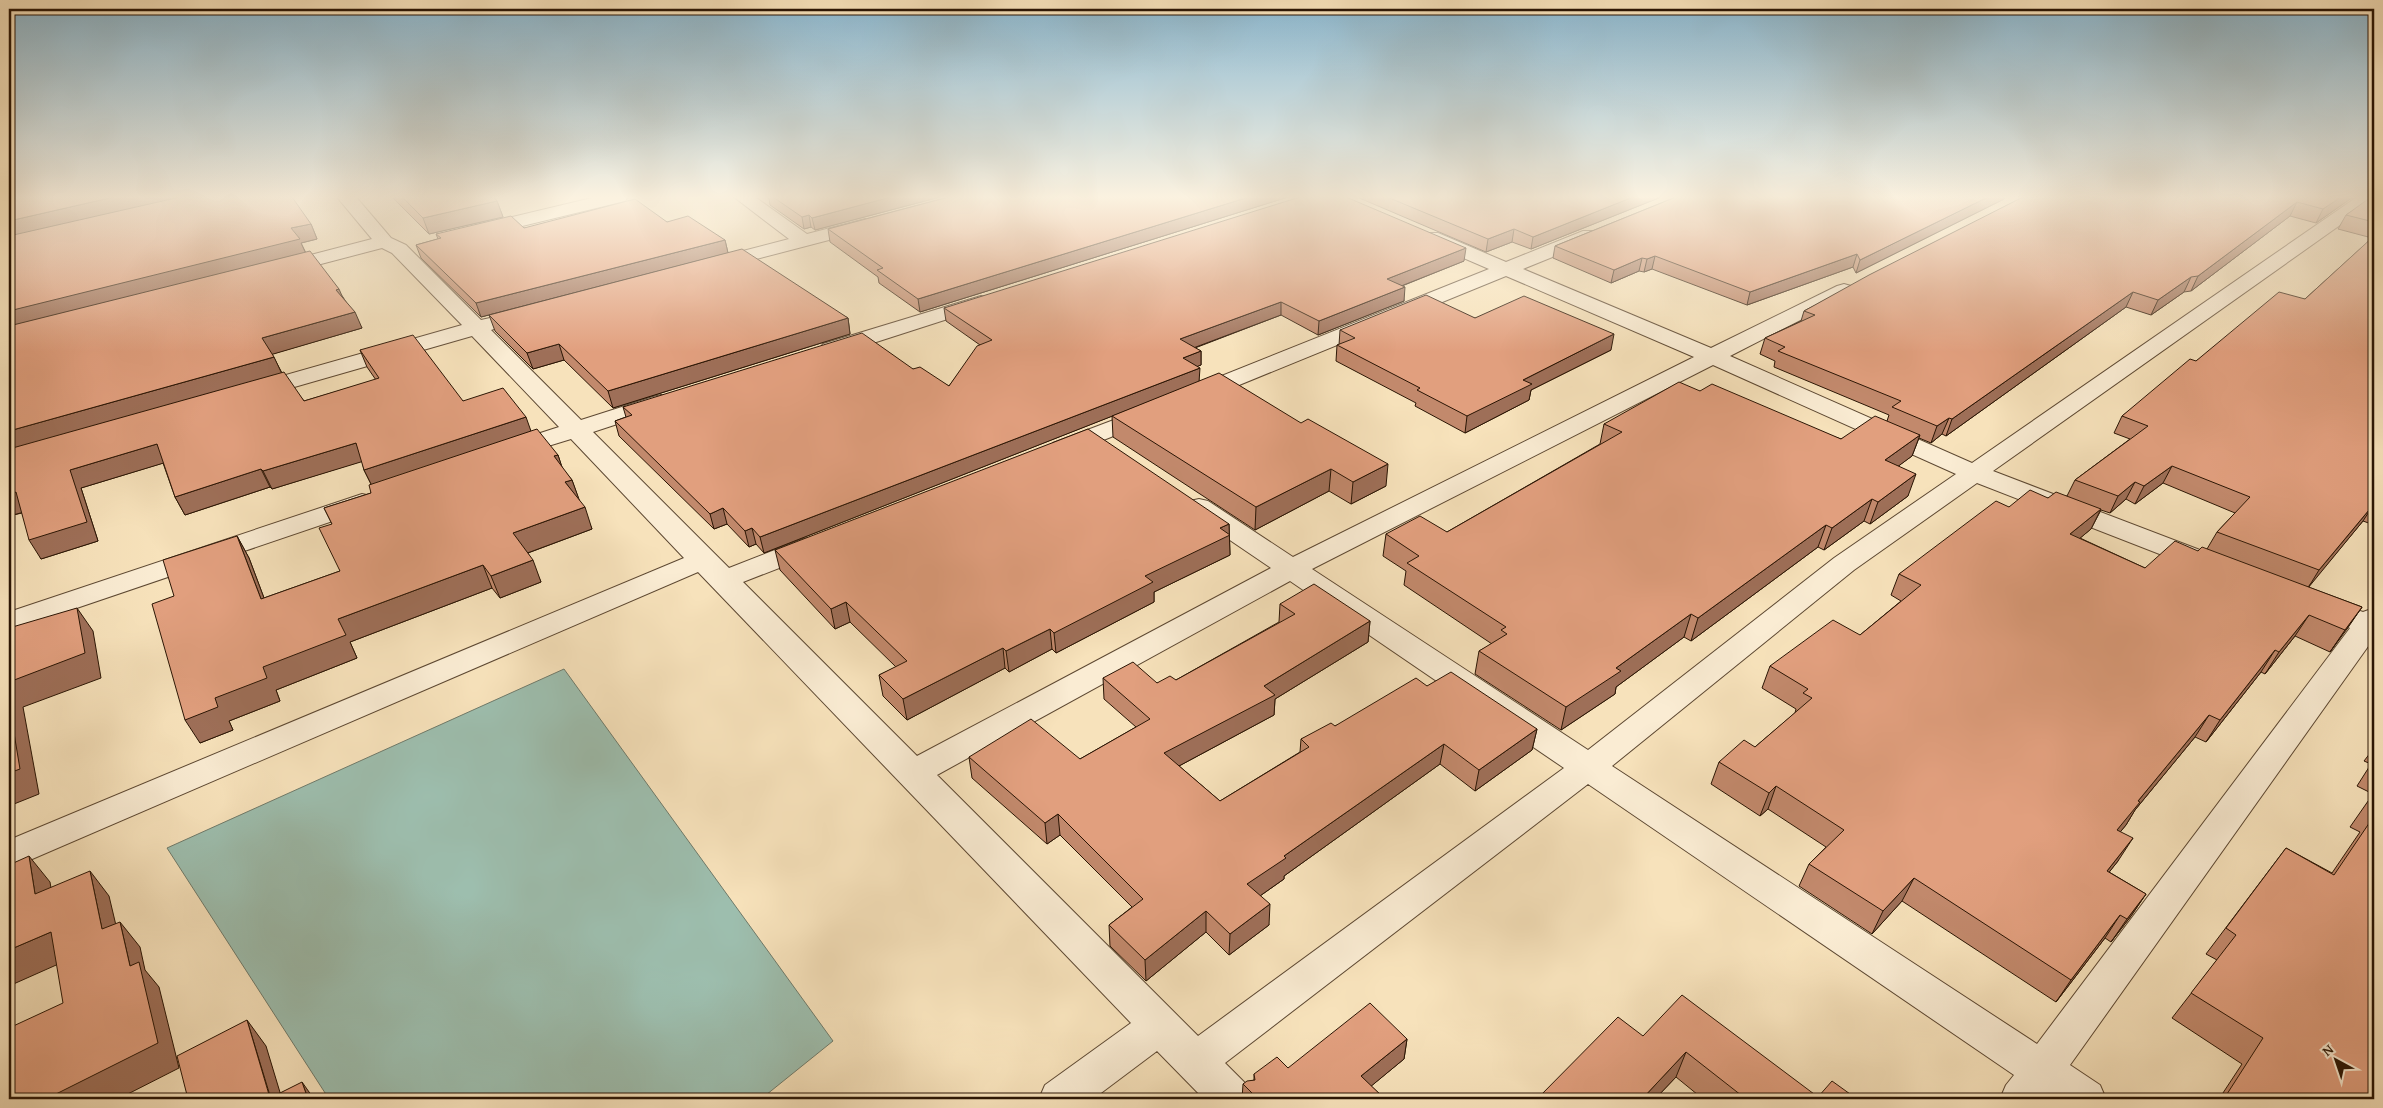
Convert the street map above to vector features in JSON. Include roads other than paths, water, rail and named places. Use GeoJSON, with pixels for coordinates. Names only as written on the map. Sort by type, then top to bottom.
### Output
{"type":"FeatureCollection","features":[{"type":"Feature","properties":{"kind":"street"},"geometry":{"type":"LineString","coordinates":[[259,274],[382,249]]}},
{"type":"Feature","properties":{"kind":"street"},"geometry":{"type":"LineString","coordinates":[[403,249],[476,327],[1232,1099]]}},
{"type":"Feature","properties":{"kind":"street"},"geometry":{"type":"LineString","coordinates":[[698,269],[775,249]]}},
{"type":"Feature","properties":{"kind":"street"},"geometry":{"type":"LineString","coordinates":[[1459,249],[1713,357],[1975,473],[2222,568]]}},
{"type":"Feature","properties":{"kind":"street"},"geometry":{"type":"LineString","coordinates":[[1045,454],[1556,249]]}},
{"type":"Feature","properties":{"kind":"street"},"geometry":{"type":"LineString","coordinates":[[1195,1062],[1588,767],[1844,564],[2295,249]]}},
{"type":"Feature","properties":{"kind":"street"},"geometry":{"type":"LineString","coordinates":[[913,773],[1291,568],[1862,281]]}},
{"type":"Feature","properties":{"kind":"street"},"geometry":{"type":"LineString","coordinates":[[812,355],[1002,295]]}},
{"type":"Feature","properties":{"kind":"street"},"geometry":{"type":"LineString","coordinates":[[238,396],[505,320]]}},
{"type":"Feature","properties":{"kind":"street"},"geometry":{"type":"LineString","coordinates":[[490,458],[680,396]]}},
{"type":"Feature","properties":{"kind":"street"},"geometry":{"type":"LineString","coordinates":[[1091,436],[1125,458]]}},
{"type":"Feature","properties":{"kind":"street"},"geometry":{"type":"LineString","coordinates":[[1175,491],[2085,1099]]}},
{"type":"Feature","properties":{"kind":"street"},"geometry":{"type":"LineString","coordinates":[[9,622],[387,493]]}},
{"type":"Feature","properties":{"kind":"street"},"geometry":{"type":"LineString","coordinates":[[9,856],[713,570],[834,537]]}},
{"type":"Feature","properties":{"kind":"street"},"geometry":{"type":"LineString","coordinates":[[2021,1099],[2371,620],[2304,600]]}},
{"type":"Feature","properties":{"kind":"street"},"geometry":{"type":"LineString","coordinates":[[1060,1099],[1160,1025]]}}]}
